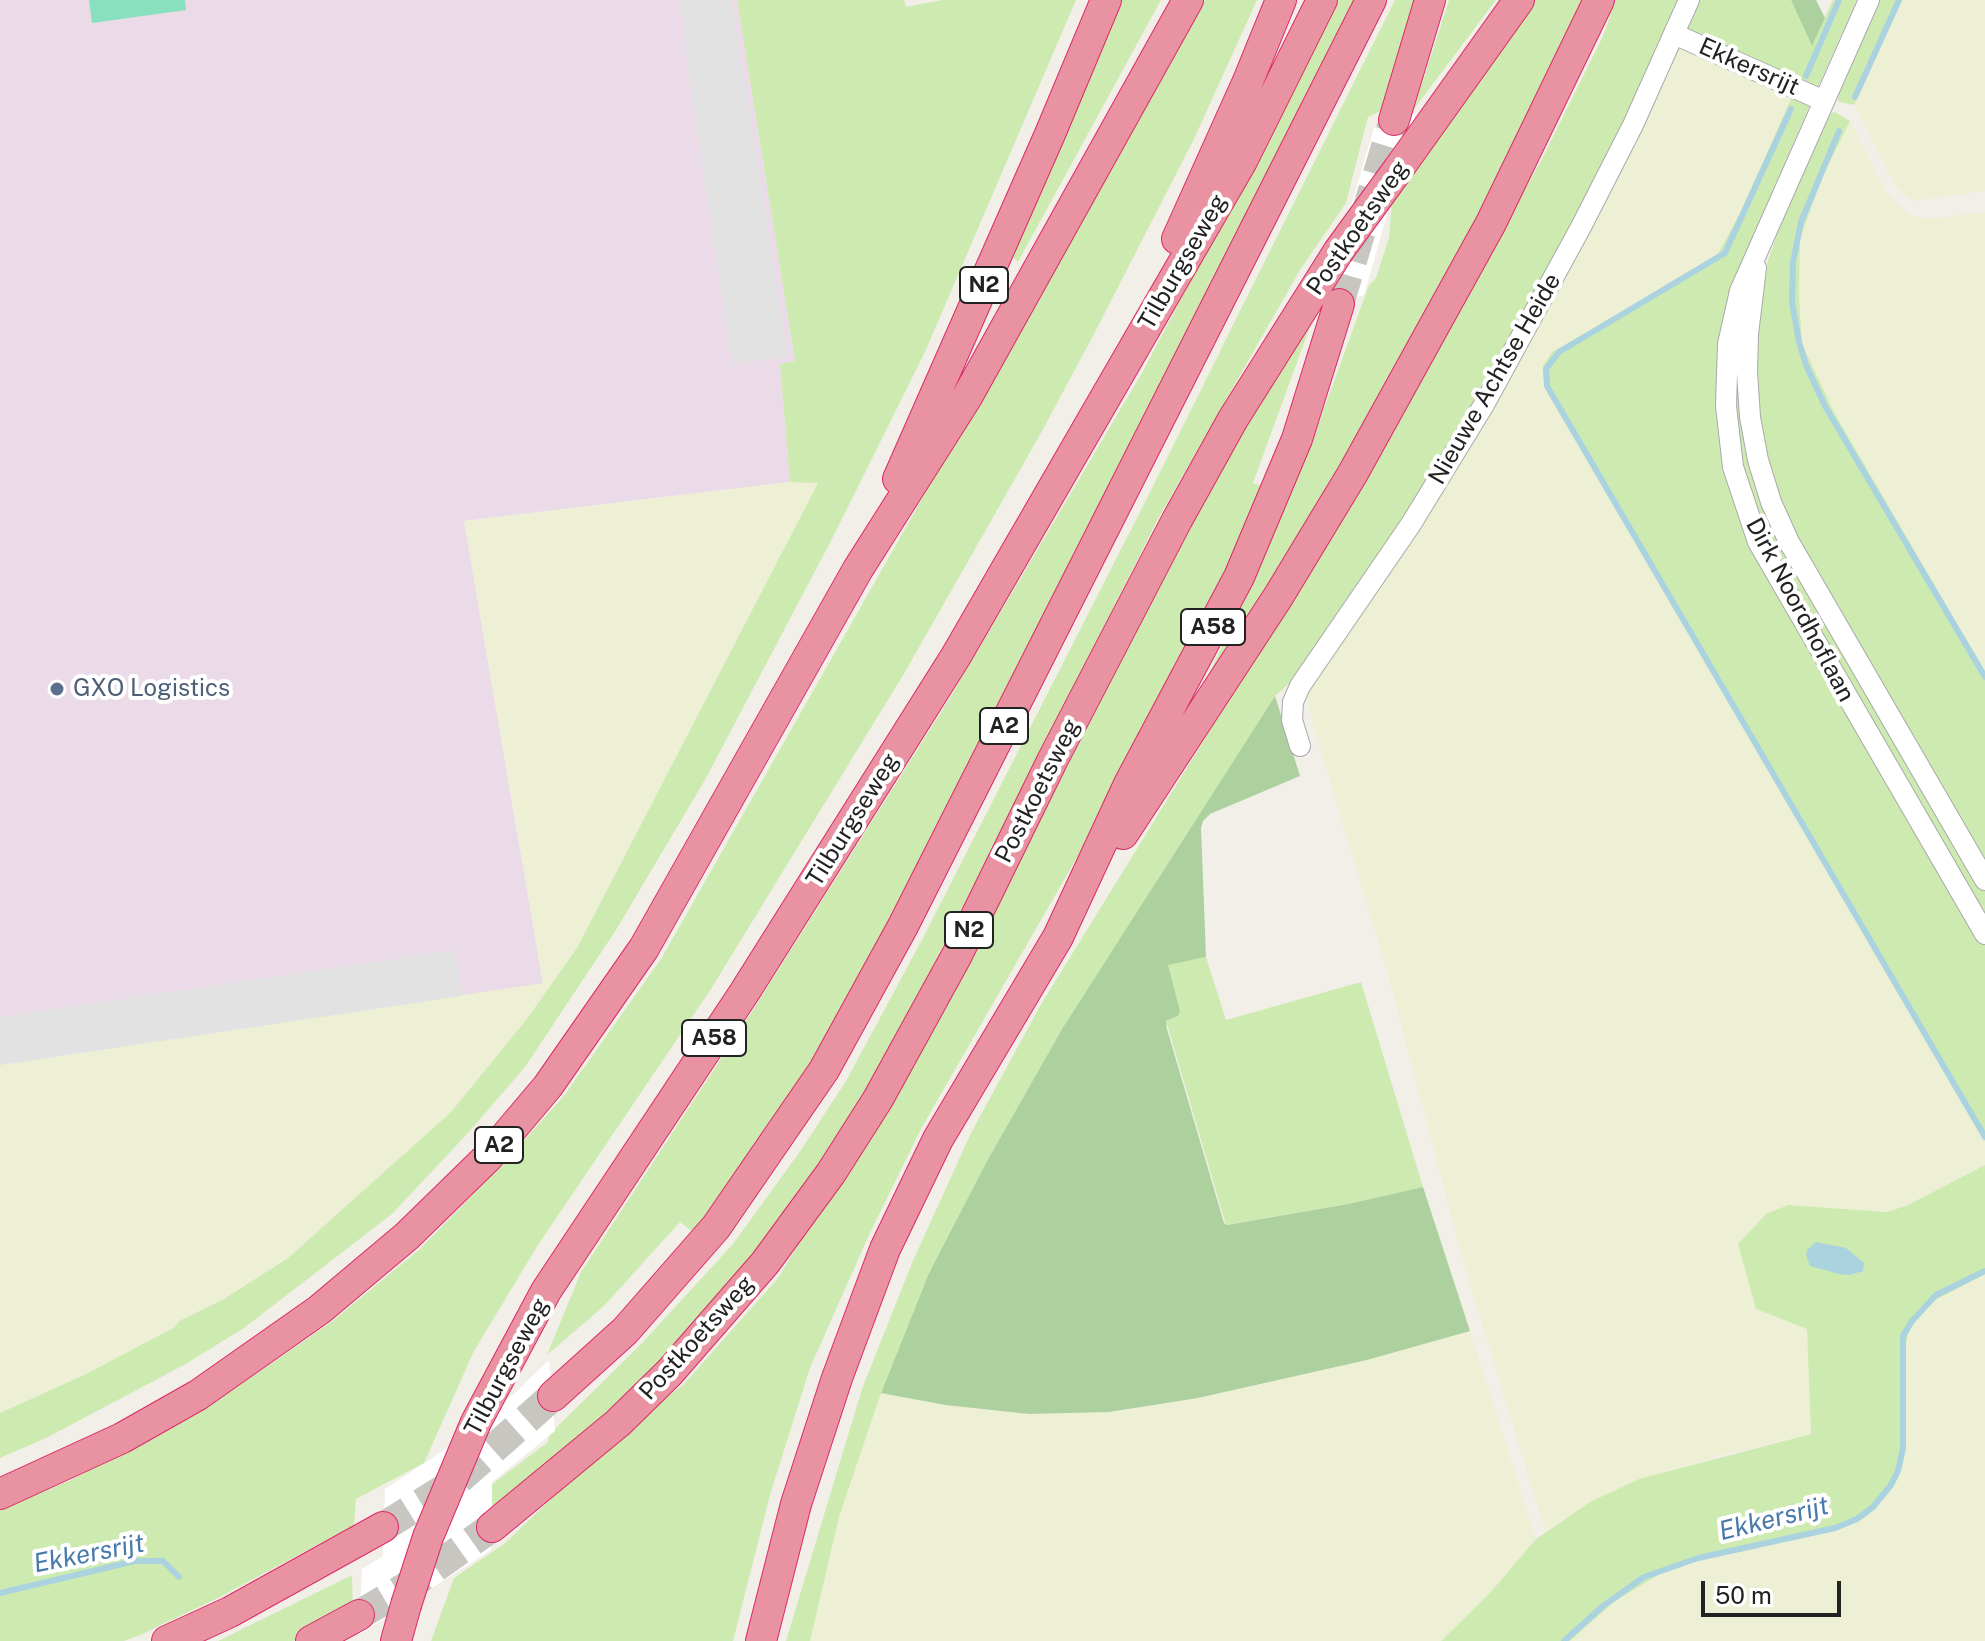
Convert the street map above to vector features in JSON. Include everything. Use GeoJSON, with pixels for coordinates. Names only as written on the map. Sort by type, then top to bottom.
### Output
{"type":"FeatureCollection","features":[{"type":"Feature","properties":{"kind":"highway","name":"N2"},"geometry":{"type":"LineString","coordinates":[[858,569],[1106,0]]}},
{"type":"Feature","properties":{"kind":"highway","name":"A2"},"geometry":{"type":"LineString","coordinates":[[0,1494],[122,1438],[198,1395],[319,1310],[407,1236],[488,1157],[548,1086],[644,948],[858,569],[967,397],[1188,0]]}},
{"type":"Feature","properties":{"kind":"highway"},"geometry":{"type":"LineString","coordinates":[[1108,390],[1248,81],[1281,0]]}},
{"type":"Feature","properties":{"kind":"highway","name":"Tilburgseweg"},"geometry":{"type":"LineString","coordinates":[[396,1641],[428,1537],[476,1422],[546,1291],[744,993],[956,656],[1242,161],[1322,0]]}},
{"type":"Feature","properties":{"kind":"highway","name":"A2"},"geometry":{"type":"LineString","coordinates":[[553,1396],[625,1331],[716,1227],[824,1070],[903,926],[1371,0]]}},
{"type":"Feature","properties":{"kind":"highway"},"geometry":{"type":"LineString","coordinates":[[1394,120],[1430,0]]}},
{"type":"Feature","properties":{"kind":"highway","name":"Postkoetsweg"},"geometry":{"type":"LineString","coordinates":[[492,1527],[618,1423],[670,1372],[765,1263],[831,1173],[878,1099],[957,955],[1053,759],[1226,431],[1338,252],[1519,0]]}},
{"type":"Feature","properties":{"kind":"highway","name":"A58"},"geometry":{"type":"LineString","coordinates":[[761,1641],[796,1504],[837,1378],[885,1249],[938,1139],[1058,937],[1278,597],[1353,473],[1491,223],[1599,0]]}},
{"type":"Feature","properties":{"kind":"highway","name":"A58"},"geometry":{"type":"LineString","coordinates":[[1058,937],[1129,784],[1239,577],[1297,439],[1339,304]]}},
{"type":"Feature","properties":{"kind":"highway"},"geometry":{"type":"LineString","coordinates":[[167,1641],[230,1612],[383,1527]]}},
{"type":"Feature","properties":{"kind":"highway"},"geometry":{"type":"LineString","coordinates":[[311,1641],[359,1615]]}},
{"type":"Feature","properties":{"kind":"street","name":"Nieuwe Achtse Heide"},"geometry":{"type":"LineString","coordinates":[[1300,746],[1292,720],[1293,702],[1300,686],[1411,524],[1485,403],[1589,213],[1633,125],[1689,0]]}},
{"type":"Feature","properties":{"kind":"street","name":"Dirk Noordhoflaan"},"geometry":{"type":"LineString","coordinates":[[1869,0],[1740,291],[1728,344],[1726,406],[1733,467],[1758,542],[1985,934]]}},
{"type":"Feature","properties":{"kind":"street","name":"Ekkersrijt"},"geometry":{"type":"LineString","coordinates":[[1674,34],[1824,101]]}},
{"type":"Feature","properties":{"kind":"street","name":"Dirk Noordhoflaan"},"geometry":{"type":"LineString","coordinates":[[1756,258],[1747,372],[1750,417],[1758,460],[1771,502],[1789,542],[1985,880]]}},
{"type":"Feature","properties":{"kind":"shaded area"},"geometry":{"type":"Polygon","coordinates":[[[0,0],[737,0],[795,361],[780,364],[790,482],[464,521],[543,984],[0,1065],[0,0]]]}},
{"type":"Feature","properties":{"kind":"shaded area"},"geometry":{"type":"Polygon","coordinates":[[[681,0],[732,0],[788,357],[732,364],[687,63],[681,0]]]}},
{"type":"Feature","properties":{"kind":"shaded area"},"geometry":{"type":"Polygon","coordinates":[[[455,950],[462,996],[0,1065],[0,1017],[455,950]]]}},
{"type":"Feature","properties":{"kind":"green space"},"geometry":{"type":"Polygon","coordinates":[[[89,0],[185,0],[186,10],[92,23],[89,0]]]}},
{"type":"Feature","properties":{"kind":"green space"},"geometry":{"type":"Polygon","coordinates":[[[737,0],[904,0],[906,7],[942,0],[1076,0],[925,352],[833,537],[705,780],[616,930],[525,1067],[392,1214],[244,1328],[184,1365],[46,1438],[0,1458],[0,1413],[86,1374],[175,1327],[179,1321],[224,1299],[288,1258],[451,1112],[526,1020],[577,948],[818,483],[790,482],[780,364],[795,361],[737,0]]]}},
{"type":"Feature","properties":{"kind":"green space"},"geometry":{"type":"Polygon","coordinates":[[[1122,0],[1161,0],[1018,262],[1013,257],[1122,0]]]}},
{"type":"Feature","properties":{"kind":"green space"},"geometry":{"type":"Polygon","coordinates":[[[1205,0],[1257,0],[1194,139],[1093,336],[905,672],[711,989],[538,1245],[474,1351],[424,1463],[356,1499],[354,1525],[220,1597],[138,1636],[124,1641],[0,1641],[0,1509],[69,1481],[208,1407],[330,1323],[420,1249],[563,1097],[661,959],[1205,0]]]}},
{"type":"Feature","properties":{"kind":"green space"},"geometry":{"type":"Polygon","coordinates":[[[1339,0],[1357,0],[892,920],[813,1063],[693,1232],[680,1222],[604,1306],[547,1355],[581,1272],[751,1013],[948,701],[1143,371],[1339,0]]]}},
{"type":"Feature","properties":{"kind":"green space"},"geometry":{"type":"Polygon","coordinates":[[[1395,0],[1420,0],[1383,110],[1368,117],[1346,203],[1300,270],[1158,519],[869,1093],[759,1256],[661,1367],[493,1516],[491,1485],[548,1442],[549,1435],[643,1342],[733,1244],[846,1081],[924,936],[1142,508],[1395,0]]]}},
{"type":"Feature","properties":{"kind":"green space"},"geometry":{"type":"Polygon","coordinates":[[[1449,0],[1496,0],[1414,109],[1449,0]]]}},
{"type":"Feature","properties":{"kind":"green space"},"geometry":{"type":"Polygon","coordinates":[[[1531,0],[1585,0],[1484,210],[1343,467],[1187,719],[1252,584],[1312,442],[1369,285],[1376,278],[1389,238],[1392,203],[1531,0]]]}},
{"type":"Feature","properties":{"kind":"green space"},"geometry":{"type":"Polygon","coordinates":[[[1615,0],[1682,0],[1628,122],[1480,398],[1406,520],[1292,681],[1275,696],[1062,1029],[987,1161],[929,1273],[881,1393],[839,1517],[810,1641],[786,1641],[862,1389],[912,1263],[971,1133],[1040,1006],[1286,607],[1542,159],[1604,34],[1615,0]]]}},
{"type":"Feature","properties":{"kind":"green space"},"geometry":{"type":"Polygon","coordinates":[[[1696,0],[1791,0],[1812,45],[1833,0],[1857,0],[1818,87],[1813,89],[1691,35],[1685,26],[1696,0]]]}},
{"type":"Feature","properties":{"kind":"green space"},"geometry":{"type":"Polygon","coordinates":[[[1791,0],[1816,0],[1825,18],[1812,46],[1791,0]]]}},
{"type":"Feature","properties":{"kind":"green space"},"geometry":{"type":"Polygon","coordinates":[[[1880,0],[1902,0],[1854,105],[1839,102],[1837,96],[1880,0]]]}},
{"type":"Feature","properties":{"kind":"green space"},"geometry":{"type":"Polygon","coordinates":[[[1902,0],[1985,0],[1985,191],[1914,201],[1907,198],[1894,183],[1854,105],[1902,0]]]}},
{"type":"Feature","properties":{"kind":"green space"},"geometry":{"type":"Polygon","coordinates":[[[1687,46],[1794,92],[1741,211],[1718,254],[1543,367],[1544,383],[1985,1140],[1985,1165],[1908,1205],[1887,1212],[1788,1205],[1766,1214],[1739,1244],[1756,1309],[1808,1328],[1811,1434],[1718,1456],[1590,1502],[1545,1531],[1462,1257],[1389,978],[1312,721],[1306,689],[1676,48],[1687,46]]]}},
{"type":"Feature","properties":{"kind":"green space"},"geometry":{"type":"Polygon","coordinates":[[[1794,92],[1810,105],[1739,269],[1720,389],[1768,574],[1985,945],[1985,1140],[1544,383],[1543,366],[1552,352],[1681,280],[1718,254],[1741,211],[1794,92]]]}},
{"type":"Feature","properties":{"kind":"green space"},"geometry":{"type":"Polygon","coordinates":[[[1835,112],[1850,121],[1821,180],[1800,239],[1802,344],[1835,414],[1985,672],[1985,868],[1775,498],[1755,407],[1758,300],[1766,266],[1785,212],[1829,114],[1835,112]]]}},
{"type":"Feature","properties":{"kind":"green space"},"geometry":{"type":"Polygon","coordinates":[[[1850,121],[1886,193],[1909,215],[1931,219],[1985,212],[1985,672],[1835,414],[1802,344],[1800,239],[1821,180],[1850,121]]]}},
{"type":"Feature","properties":{"kind":"green space"},"geometry":{"type":"Polygon","coordinates":[[[1748,298],[1742,363],[1786,550],[1985,891],[1985,923],[1776,566],[1747,496],[1731,392],[1748,298]]]}},
{"type":"Feature","properties":{"kind":"green space"},"geometry":{"type":"Polygon","coordinates":[[[1319,302],[1253,483],[1268,488],[1114,793],[922,1127],[869,1235],[810,1368],[770,1495],[733,1641],[431,1641],[454,1578],[505,1543],[627,1427],[683,1385],[778,1278],[810,1225],[1180,535],[1319,302]]]}},
{"type":"Feature","properties":{"kind":"green space"},"geometry":{"type":"Polygon","coordinates":[[[790,482],[818,482],[577,948],[526,1020],[451,1112],[288,1258],[224,1299],[179,1321],[175,1327],[86,1374],[0,1413],[0,1065],[543,983],[464,521],[790,482]]]}},
{"type":"Feature","properties":{"kind":"green space"},"geometry":{"type":"Polygon","coordinates":[[[1275,696],[1300,776],[1210,814],[1203,821],[1206,957],[1168,965],[1180,1011],[1178,1016],[1166,1021],[1167,1029],[1224,1223],[1227,1225],[1348,1204],[1423,1187],[1470,1331],[1367,1360],[1198,1398],[1109,1412],[1029,1414],[945,1405],[881,1393],[929,1273],[987,1161],[1062,1029],[1275,696]]]}},
{"type":"Feature","properties":{"kind":"green space"},"geometry":{"type":"Polygon","coordinates":[[[1206,957],[1226,1020],[1361,982],[1423,1187],[1348,1204],[1226,1225],[1166,1021],[1178,1016],[1180,1011],[1167,965],[1206,957]]]}},
{"type":"Feature","properties":{"kind":"green space"},"geometry":{"type":"Polygon","coordinates":[[[1985,1165],[1985,1274],[1930,1303],[1909,1329],[1904,1355],[1906,1448],[1897,1478],[1877,1505],[1858,1520],[1836,1531],[1711,1556],[1665,1571],[1615,1601],[1570,1641],[1441,1641],[1490,1593],[1536,1539],[1590,1502],[1639,1479],[1811,1434],[1807,1329],[1756,1309],[1738,1244],[1766,1214],[1788,1205],[1887,1212],[1908,1205],[1985,1165]]]}},
{"type":"Feature","properties":{"kind":"green space"},"geometry":{"type":"Polygon","coordinates":[[[1985,1274],[1985,1641],[1570,1641],[1615,1601],[1649,1579],[1711,1556],[1825,1534],[1897,1478],[1906,1448],[1904,1355],[1909,1329],[1930,1303],[1985,1274]]]}},
{"type":"Feature","properties":{"kind":"green space"},"geometry":{"type":"Polygon","coordinates":[[[1470,1331],[1536,1539],[1490,1593],[1441,1641],[810,1641],[839,1517],[881,1393],[945,1405],[1029,1414],[1109,1412],[1198,1398],[1367,1360],[1470,1331]]]}},
{"type":"Feature","properties":{"kind":"green space"},"geometry":{"type":"Polygon","coordinates":[[[352,1575],[353,1612],[293,1641],[218,1641],[352,1575]]]}},
{"type":"Feature","properties":{"kind":"water"},"geometry":{"type":"Polygon","coordinates":[[[1816,1242],[1846,1248],[1864,1263],[1863,1271],[1839,1274],[1810,1266],[1807,1250],[1816,1242]]]}},
{"type":"Feature","properties":{"kind":"pier"},"geometry":{"type":"Polygon","coordinates":[[[1416,113],[1364,295],[1321,310],[1374,128],[1416,113]]]}},
{"type":"Feature","properties":{"kind":"pier"},"geometry":{"type":"Polygon","coordinates":[[[549,1360],[555,1431],[492,1482],[491,1550],[359,1635],[362,1569],[383,1556],[385,1489],[458,1441],[549,1360]]]}},
{"type":"Feature","properties":{"kind":"waterway"},"geometry":{"type":"LineString","coordinates":[[1806,76],[1839,0]]}},
{"type":"Feature","properties":{"kind":"waterway"},"geometry":{"type":"LineString","coordinates":[[1855,97],[1899,0]]}},
{"type":"Feature","properties":{"kind":"waterway"},"geometry":{"type":"LineString","coordinates":[[1791,109],[1725,253],[1559,352],[1546,369],[1547,386],[1985,1137]]}},
{"type":"Feature","properties":{"kind":"waterway"},"geometry":{"type":"LineString","coordinates":[[1839,131],[1801,222],[1793,262],[1792,302],[1799,342],[1825,406],[1985,677]]}},
{"type":"Feature","properties":{"kind":"waterway","name":"Ekkersrijt"},"geometry":{"type":"LineString","coordinates":[[1564,1641],[1603,1606],[1644,1577],[1698,1558],[1835,1528],[1857,1519],[1873,1507],[1891,1485],[1903,1448],[1903,1336],[1936,1295],[1985,1271]]}},
{"type":"Feature","properties":{"kind":"waterway","name":"Ekkersrijt"},"geometry":{"type":"LineString","coordinates":[[0,1593],[135,1561],[163,1561],[179,1577]]}},
{"type":"Feature","properties":{"kind":"tunnel"},"geometry":{"type":"LineString","coordinates":[[1339,304],[1394,120]]}},
{"type":"Feature","properties":{"kind":"tunnel"},"geometry":{"type":"LineString","coordinates":[[383,1527],[457,1481],[553,1396]]}},
{"type":"Feature","properties":{"kind":"tunnel"},"geometry":{"type":"LineString","coordinates":[[359,1615],[416,1581],[492,1527]]}},
{"type":"Feature","properties":{"kind":"place","name":"GXO Logistics"},"geometry":{"type":"Point","coordinates":[57,689]}}]}
